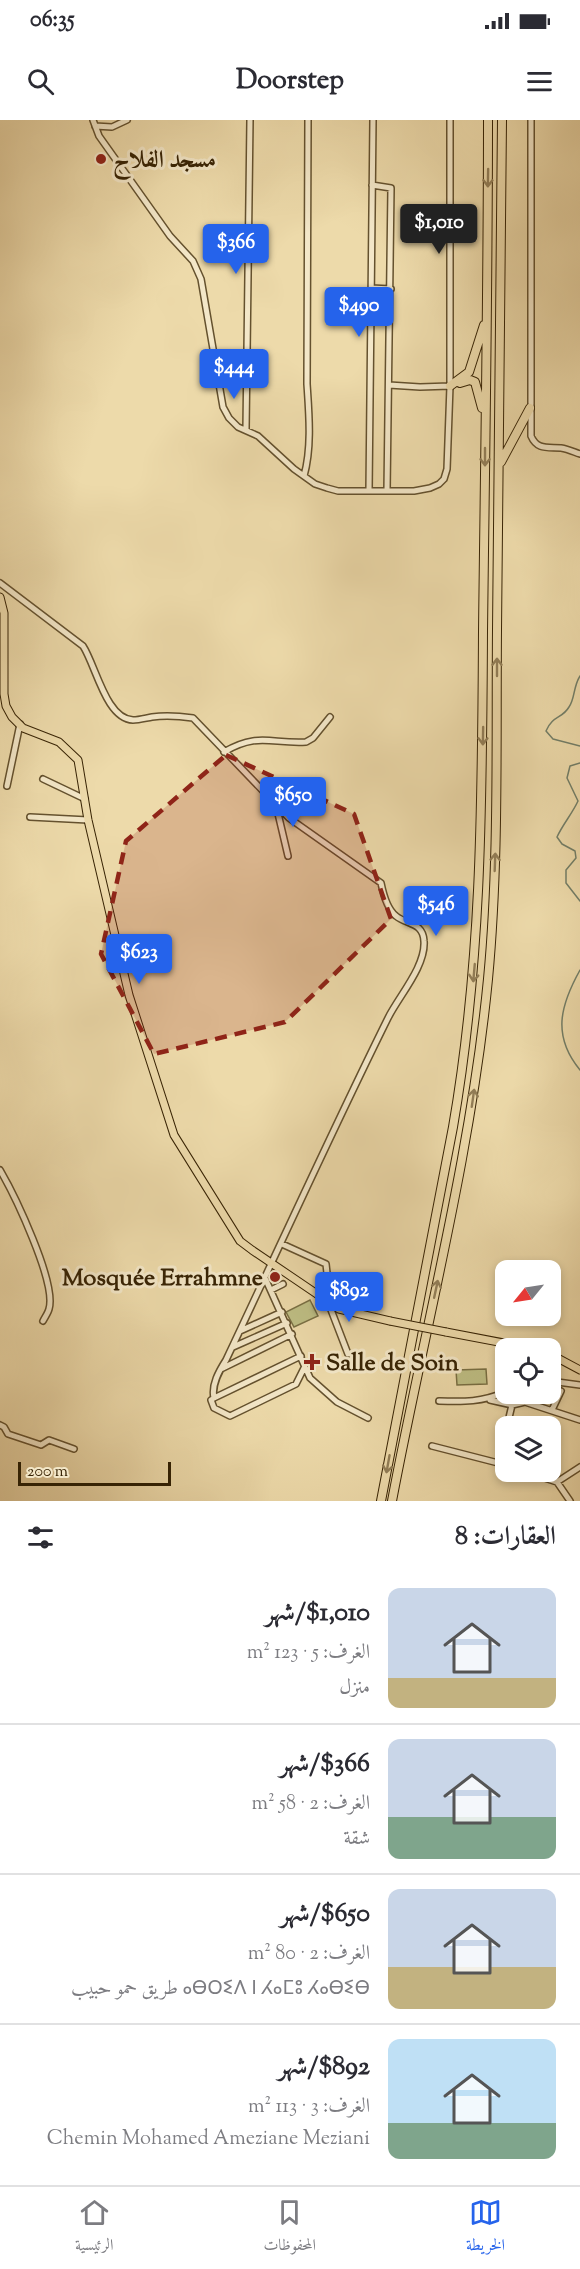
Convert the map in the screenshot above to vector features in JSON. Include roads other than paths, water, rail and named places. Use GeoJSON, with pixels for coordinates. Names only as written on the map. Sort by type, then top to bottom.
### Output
{"type":"FeatureCollection","features":[{"type":"Feature","properties":{"kind":"highway"},"geometry":{"type":"LineString","coordinates":[[381,1501],[445,1174],[462,1076],[474,979],[480,869],[488,120]]}},
{"type":"Feature","properties":{"kind":"highway"},"geometry":{"type":"LineString","coordinates":[[392,1501],[405,1428],[465,1145],[489,972],[496,840],[502,120]]}},
{"type":"Feature","properties":{"kind":"highway"},"geometry":{"type":"LineString","coordinates":[[450,386],[464,378],[472,366],[487,313]]}},
{"type":"Feature","properties":{"kind":"highway"},"geometry":{"type":"LineString","coordinates":[[450,386],[470,380],[475,382],[485,428]]}},
{"type":"Feature","properties":{"kind":"highway"},"geometry":{"type":"LineString","coordinates":[[499,465],[530,408]]}},
{"type":"Feature","properties":{"kind":"main road"},"geometry":{"type":"LineString","coordinates":[[0,597],[4,613],[6,706],[12,717],[23,728],[59,742],[78,760],[88,820],[129,995],[174,1135],[240,1240],[339,1309],[495,1341]]}},
{"type":"Feature","properties":{"kind":"main road"},"geometry":{"type":"LineString","coordinates":[[561,1360],[580,1370]]}},
{"type":"Feature","properties":{"kind":"street"},"geometry":{"type":"LineString","coordinates":[[94,123],[112,127],[127,120]]}},
{"type":"Feature","properties":{"kind":"street"},"geometry":{"type":"LineString","coordinates":[[246,429],[250,120]]}},
{"type":"Feature","properties":{"kind":"street"},"geometry":{"type":"LineString","coordinates":[[304,476],[308,464],[309,420],[307,384],[308,120]]}},
{"type":"Feature","properties":{"kind":"street"},"geometry":{"type":"LineString","coordinates":[[369,491],[373,120]]}},
{"type":"Feature","properties":{"kind":"street"},"geometry":{"type":"LineString","coordinates":[[94,123],[99,136],[170,236],[193,261],[206,299],[223,407],[229,418],[238,427],[258,436],[315,484],[338,491],[414,491],[439,484],[447,469],[450,386],[450,120]]}},
{"type":"Feature","properties":{"kind":"street"},"geometry":{"type":"LineString","coordinates":[[531,120],[531,436],[534,443],[544,448],[566,449],[580,454]]}},
{"type":"Feature","properties":{"kind":"street"},"geometry":{"type":"LineString","coordinates":[[372,185],[391,188],[387,491]]}},
{"type":"Feature","properties":{"kind":"street"},"geometry":{"type":"LineString","coordinates":[[371,288],[391,289]]}},
{"type":"Feature","properties":{"kind":"street"},"geometry":{"type":"LineString","coordinates":[[389,385],[450,386]]}},
{"type":"Feature","properties":{"kind":"street"},"geometry":{"type":"LineString","coordinates":[[0,583],[83,646],[91,659],[112,709],[132,720],[176,715],[193,718],[289,818],[381,883],[384,896],[396,916],[413,922],[421,929],[424,938],[420,960],[391,1011],[356,1082],[282,1244],[233,1347],[220,1369],[212,1390],[214,1398]]}},
{"type":"Feature","properties":{"kind":"street"},"geometry":{"type":"LineString","coordinates":[[224,752],[242,742],[252,740],[306,742],[313,738],[330,717]]}},
{"type":"Feature","properties":{"kind":"street"},"geometry":{"type":"LineString","coordinates":[[7,786],[20,724]]}},
{"type":"Feature","properties":{"kind":"street"},"geometry":{"type":"LineString","coordinates":[[43,779],[85,800]]}},
{"type":"Feature","properties":{"kind":"street"},"geometry":{"type":"LineString","coordinates":[[276,804],[288,856]]}},
{"type":"Feature","properties":{"kind":"street"},"geometry":{"type":"LineString","coordinates":[[30,817],[88,820]]}},
{"type":"Feature","properties":{"kind":"street"},"geometry":{"type":"LineString","coordinates":[[0,1170],[14,1194],[34,1242],[50,1290],[50,1308],[43,1321]]}},
{"type":"Feature","properties":{"kind":"street"},"geometry":{"type":"LineString","coordinates":[[282,1244],[326,1264],[327,1273],[320,1297]]}},
{"type":"Feature","properties":{"kind":"street"},"geometry":{"type":"LineString","coordinates":[[265,1278],[310,1378],[325,1394],[368,1418]]}},
{"type":"Feature","properties":{"kind":"street"},"geometry":{"type":"LineString","coordinates":[[271,1290],[283,1284]]}},
{"type":"Feature","properties":{"kind":"street"},"geometry":{"type":"LineString","coordinates":[[328,1302],[348,1353]]}},
{"type":"Feature","properties":{"kind":"street"},"geometry":{"type":"LineString","coordinates":[[240,1331],[282,1312]]}},
{"type":"Feature","properties":{"kind":"street"},"geometry":{"type":"LineString","coordinates":[[233,1347],[287,1323]]}},
{"type":"Feature","properties":{"kind":"street"},"geometry":{"type":"LineString","coordinates":[[220,1369],[292,1334]]}},
{"type":"Feature","properties":{"kind":"street"},"geometry":{"type":"LineString","coordinates":[[301,1356],[214,1398],[211,1400],[214,1408],[230,1416],[296,1384],[304,1368]]}},
{"type":"Feature","properties":{"kind":"street"},"geometry":{"type":"LineString","coordinates":[[561,1380],[580,1385]]}},
{"type":"Feature","properties":{"kind":"street"},"geometry":{"type":"LineString","coordinates":[[439,1401],[472,1402],[495,1396]]}},
{"type":"Feature","properties":{"kind":"street"},"geometry":{"type":"LineString","coordinates":[[488,1399],[495,1400]]}},
{"type":"Feature","properties":{"kind":"street"},"geometry":{"type":"LineString","coordinates":[[509,1416],[512,1404]]}},
{"type":"Feature","properties":{"kind":"street"},"geometry":{"type":"LineString","coordinates":[[532,1404],[580,1420]]}},
{"type":"Feature","properties":{"kind":"street"},"geometry":{"type":"LineString","coordinates":[[552,1410],[555,1404]]}},
{"type":"Feature","properties":{"kind":"street"},"geometry":{"type":"LineString","coordinates":[[0,1425],[8,1434],[41,1445],[49,1440],[74,1449]]}},
{"type":"Feature","properties":{"kind":"street"},"geometry":{"type":"LineString","coordinates":[[432,1446],[495,1462]]}},
{"type":"Feature","properties":{"kind":"street"},"geometry":{"type":"LineString","coordinates":[[561,1479],[580,1467]]}},
{"type":"Feature","properties":{"kind":"street"},"geometry":{"type":"LineString","coordinates":[[557,1482],[570,1501]]}},
{"type":"Feature","properties":{"kind":"waterway"},"geometry":{"type":"LineString","coordinates":[[580,676],[569,707],[552,722],[546,731],[553,739],[580,746]]}},
{"type":"Feature","properties":{"kind":"waterway"},"geometry":{"type":"LineString","coordinates":[[580,763],[570,766],[567,778],[578,801],[557,837],[562,844],[575,851],[576,858],[566,870],[566,883],[580,901]]}},
{"type":"Feature","properties":{"kind":"waterway"},"geometry":{"type":"LineString","coordinates":[[580,970],[568,996],[562,1021],[565,1045],[580,1070]]}},
{"type":"Feature","properties":{"kind":"place","name":"مسجد الفلاح"},"geometry":{"type":"Point","coordinates":[101,159]}},
{"type":"Feature","properties":{"kind":"place","name":"Mosquée Errahmne"},"geometry":{"type":"Point","coordinates":[275,1277]}},
{"type":"Feature","properties":{"kind":"place","name":"Salle de Soin"},"geometry":{"type":"Point","coordinates":[312,1362]}}]}
